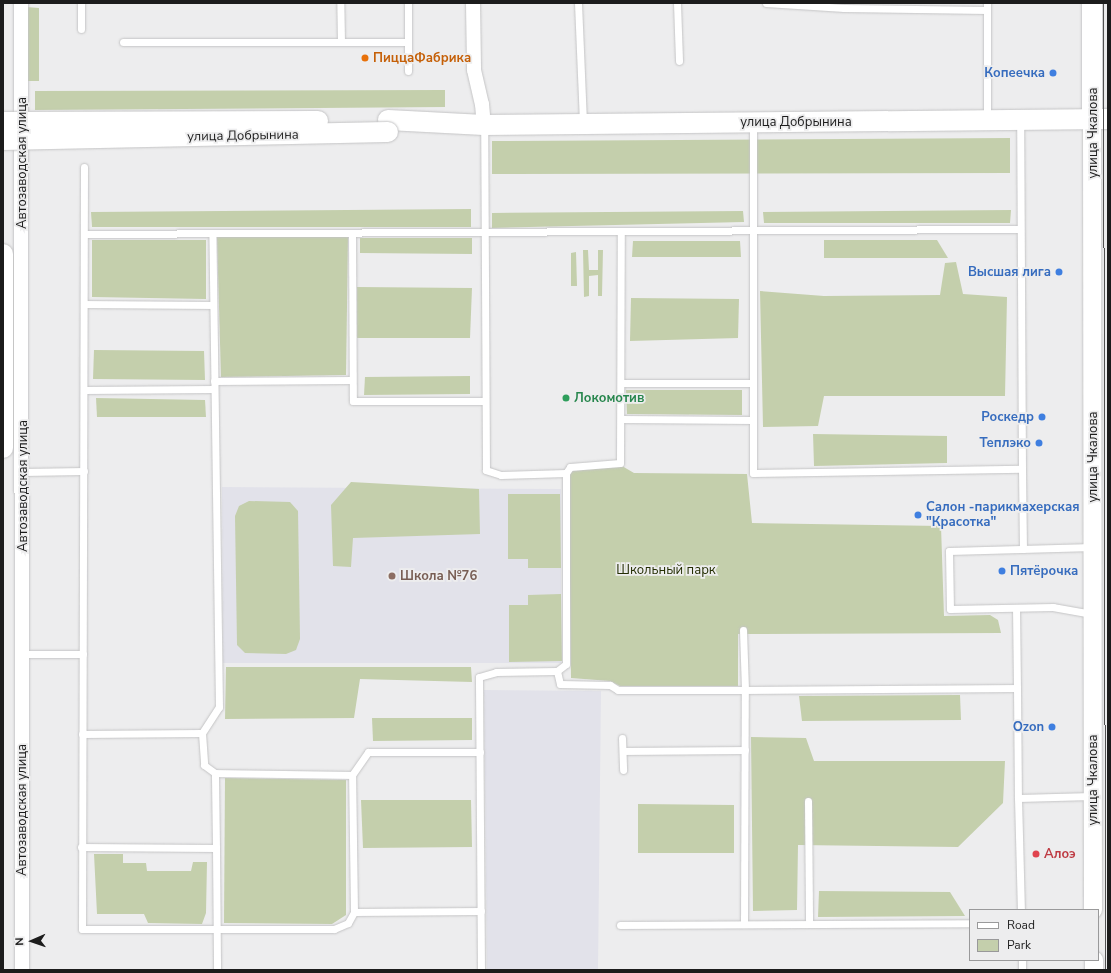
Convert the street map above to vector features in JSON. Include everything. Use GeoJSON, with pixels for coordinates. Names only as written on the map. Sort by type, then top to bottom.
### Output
{"type":"FeatureCollection","features":[{"type":"Feature","properties":{"kind":"main road","name":"улица Чкалова"},"geometry":{"type":"LineString","coordinates":[[1092,3],[1100,120]]}},
{"type":"Feature","properties":{"kind":"main road","name":"улица Добрынина"},"geometry":{"type":"LineString","coordinates":[[3,122],[388,126],[583,123],[987,122],[1100,120]]}},
{"type":"Feature","properties":{"kind":"main road","name":"улица Добрынина"},"geometry":{"type":"LineString","coordinates":[[3,140],[388,126]]}},
{"type":"Feature","properties":{"kind":"main road"},"geometry":{"type":"LineString","coordinates":[[3,254],[5,428],[3,448]]}},
{"type":"Feature","properties":{"kind":"street","name":"Автозаводская улица"},"geometry":{"type":"LineString","coordinates":[[21,3],[23,472],[22,970]]}},
{"type":"Feature","properties":{"kind":"street"},"geometry":{"type":"LineString","coordinates":[[473,3],[474,70],[482,104],[484,125]]}},
{"type":"Feature","properties":{"kind":"street","name":"улица Чкалова"},"geometry":{"type":"LineString","coordinates":[[1094,909],[1093,547],[1100,120]]}},
{"type":"Feature","properties":{"kind":"lane"},"geometry":{"type":"LineString","coordinates":[[81,3],[81,29]]}},
{"type":"Feature","properties":{"kind":"lane"},"geometry":{"type":"LineString","coordinates":[[340,3],[341,42]]}},
{"type":"Feature","properties":{"kind":"lane"},"geometry":{"type":"LineString","coordinates":[[408,3],[408,71]]}},
{"type":"Feature","properties":{"kind":"lane"},"geometry":{"type":"LineString","coordinates":[[578,3],[583,123]]}},
{"type":"Feature","properties":{"kind":"lane"},"geometry":{"type":"LineString","coordinates":[[677,3],[679,61]]}},
{"type":"Feature","properties":{"kind":"lane"},"geometry":{"type":"LineString","coordinates":[[766,3],[858,8],[987,6],[987,122]]}},
{"type":"Feature","properties":{"kind":"lane"},"geometry":{"type":"LineString","coordinates":[[123,42],[408,42]]}},
{"type":"Feature","properties":{"kind":"lane"},"geometry":{"type":"LineString","coordinates":[[1020,121],[1022,549]]}},
{"type":"Feature","properties":{"kind":"lane"},"geometry":{"type":"LineString","coordinates":[[753,122],[753,473],[1022,469]]}},
{"type":"Feature","properties":{"kind":"lane"},"geometry":{"type":"LineString","coordinates":[[484,125],[486,470],[501,475],[566,473]]}},
{"type":"Feature","properties":{"kind":"lane"},"geometry":{"type":"LineString","coordinates":[[84,167],[84,471],[81,847],[82,929],[334,929],[348,924],[354,912],[352,775],[368,752],[480,752]]}},
{"type":"Feature","properties":{"kind":"lane"},"geometry":{"type":"LineString","coordinates":[[85,234],[484,233],[754,229],[1020,229]]}},
{"type":"Feature","properties":{"kind":"lane"},"geometry":{"type":"LineString","coordinates":[[482,970],[479,677],[496,672],[557,671],[566,664],[566,473],[570,467],[620,463],[621,231]]}},
{"type":"Feature","properties":{"kind":"lane"},"geometry":{"type":"LineString","coordinates":[[212,233],[219,707],[202,733],[204,765],[215,773],[352,775]]}},
{"type":"Feature","properties":{"kind":"lane"},"geometry":{"type":"LineString","coordinates":[[352,233],[353,401],[485,401]]}},
{"type":"Feature","properties":{"kind":"lane"},"geometry":{"type":"LineString","coordinates":[[84,304],[213,305]]}},
{"type":"Feature","properties":{"kind":"lane"},"geometry":{"type":"LineString","coordinates":[[214,381],[352,380]]}},
{"type":"Feature","properties":{"kind":"lane"},"geometry":{"type":"LineString","coordinates":[[621,383],[753,383]]}},
{"type":"Feature","properties":{"kind":"lane"},"geometry":{"type":"LineString","coordinates":[[84,390],[214,389]]}},
{"type":"Feature","properties":{"kind":"lane"},"geometry":{"type":"LineString","coordinates":[[621,419],[753,420]]}},
{"type":"Feature","properties":{"kind":"lane"},"geometry":{"type":"LineString","coordinates":[[23,472],[84,471]]}},
{"type":"Feature","properties":{"kind":"lane"},"geometry":{"type":"LineString","coordinates":[[1093,547],[949,551],[950,610],[1053,607],[1093,614]]}},
{"type":"Feature","properties":{"kind":"lane"},"geometry":{"type":"LineString","coordinates":[[1016,608],[1021,909]]}},
{"type":"Feature","properties":{"kind":"lane"},"geometry":{"type":"LineString","coordinates":[[743,630],[745,690],[744,924]]}},
{"type":"Feature","properties":{"kind":"lane"},"geometry":{"type":"LineString","coordinates":[[23,654],[83,654]]}},
{"type":"Feature","properties":{"kind":"lane"},"geometry":{"type":"LineString","coordinates":[[557,671],[560,684],[610,685],[618,690],[1017,688]]}},
{"type":"Feature","properties":{"kind":"lane"},"geometry":{"type":"LineString","coordinates":[[82,734],[202,733]]}},
{"type":"Feature","properties":{"kind":"lane"},"geometry":{"type":"LineString","coordinates":[[622,738],[623,770]]}},
{"type":"Feature","properties":{"kind":"lane"},"geometry":{"type":"LineString","coordinates":[[623,750],[745,750]]}},
{"type":"Feature","properties":{"kind":"lane"},"geometry":{"type":"LineString","coordinates":[[215,773],[217,970]]}},
{"type":"Feature","properties":{"kind":"lane"},"geometry":{"type":"LineString","coordinates":[[1018,798],[1093,796]]}},
{"type":"Feature","properties":{"kind":"lane"},"geometry":{"type":"LineString","coordinates":[[808,801],[809,924]]}},
{"type":"Feature","properties":{"kind":"lane"},"geometry":{"type":"LineString","coordinates":[[81,847],[216,848]]}},
{"type":"Feature","properties":{"kind":"lane"},"geometry":{"type":"LineString","coordinates":[[354,912],[481,911]]}},
{"type":"Feature","properties":{"kind":"lane"},"geometry":{"type":"LineString","coordinates":[[620,925],[969,924]]}},
{"type":"Feature","properties":{"kind":"shaded area","name":"Школа №76"},"geometry":{"type":"Polygon","coordinates":[[[222,487],[561,489],[561,663],[223,663],[222,487]]]}},
{"type":"Feature","properties":{"kind":"shaded area"},"geometry":{"type":"Polygon","coordinates":[[[484,690],[601,691],[598,970],[487,970],[484,690]]]}},
{"type":"Feature","properties":{"kind":"green space"},"geometry":{"type":"Polygon","coordinates":[[[26,7],[39,8],[39,81],[27,81],[26,7]]]}},
{"type":"Feature","properties":{"kind":"green space"},"geometry":{"type":"Polygon","coordinates":[[[445,90],[445,107],[35,110],[35,91],[445,90]]]}},
{"type":"Feature","properties":{"kind":"green space"},"geometry":{"type":"Polygon","coordinates":[[[1010,138],[1010,173],[492,174],[492,141],[1010,138]]]}},
{"type":"Feature","properties":{"kind":"green space"},"geometry":{"type":"Polygon","coordinates":[[[471,209],[471,227],[92,227],[91,212],[471,209]]]}},
{"type":"Feature","properties":{"kind":"green space"},"geometry":{"type":"Polygon","coordinates":[[[1011,210],[1010,223],[764,223],[763,212],[1011,210]]]}},
{"type":"Feature","properties":{"kind":"green space"},"geometry":{"type":"Polygon","coordinates":[[[743,211],[744,222],[492,228],[492,213],[743,211]]]}},
{"type":"Feature","properties":{"kind":"green space"},"geometry":{"type":"Polygon","coordinates":[[[217,237],[348,237],[346,375],[221,377],[217,237]]]}},
{"type":"Feature","properties":{"kind":"green space"},"geometry":{"type":"Polygon","coordinates":[[[360,238],[472,238],[472,254],[360,253],[360,238]]]}},
{"type":"Feature","properties":{"kind":"green space"},"geometry":{"type":"Polygon","coordinates":[[[92,240],[206,240],[206,299],[92,297],[92,240]]]}},
{"type":"Feature","properties":{"kind":"green space"},"geometry":{"type":"Polygon","coordinates":[[[824,240],[937,240],[948,258],[824,258],[824,240]]]}},
{"type":"Feature","properties":{"kind":"green space"},"geometry":{"type":"Polygon","coordinates":[[[633,241],[740,241],[741,257],[632,257],[633,241]]]}},
{"type":"Feature","properties":{"kind":"green space"},"geometry":{"type":"Polygon","coordinates":[[[583,250],[588,250],[589,270],[598,270],[598,250],[603,250],[602,296],[598,296],[598,275],[589,276],[589,296],[584,297],[583,250]]]}},
{"type":"Feature","properties":{"kind":"green space"},"geometry":{"type":"Polygon","coordinates":[[[576,252],[577,286],[571,286],[571,253],[576,252]]]}},
{"type":"Feature","properties":{"kind":"green space"},"geometry":{"type":"Polygon","coordinates":[[[956,262],[963,294],[1007,297],[1005,396],[824,396],[818,426],[763,427],[760,291],[824,296],[940,295],[945,263],[956,262]]]}},
{"type":"Feature","properties":{"kind":"green space"},"geometry":{"type":"Polygon","coordinates":[[[357,287],[472,288],[470,338],[357,338],[357,287]]]}},
{"type":"Feature","properties":{"kind":"green space"},"geometry":{"type":"Polygon","coordinates":[[[631,298],[739,299],[738,338],[630,341],[631,298]]]}},
{"type":"Feature","properties":{"kind":"green space"},"geometry":{"type":"Polygon","coordinates":[[[94,350],[204,351],[205,380],[93,379],[94,350]]]}},
{"type":"Feature","properties":{"kind":"green space"},"geometry":{"type":"Polygon","coordinates":[[[470,376],[470,394],[364,395],[365,377],[470,376]]]}},
{"type":"Feature","properties":{"kind":"green space"},"geometry":{"type":"Polygon","coordinates":[[[626,390],[742,390],[742,415],[627,414],[626,390]]]}},
{"type":"Feature","properties":{"kind":"green space"},"geometry":{"type":"Polygon","coordinates":[[[96,398],[205,400],[206,417],[97,417],[96,398]]]}},
{"type":"Feature","properties":{"kind":"green space"},"geometry":{"type":"Polygon","coordinates":[[[813,434],[947,436],[947,463],[814,466],[813,434]]]}},
{"type":"Feature","properties":{"kind":"green space","name":"Школьный парк"},"geometry":{"type":"Polygon","coordinates":[[[622,466],[634,473],[747,474],[752,523],[941,526],[944,616],[990,615],[998,620],[1001,633],[738,634],[738,686],[620,686],[610,681],[571,678],[569,479],[571,469],[622,466]]]}},
{"type":"Feature","properties":{"kind":"green space"},"geometry":{"type":"Polygon","coordinates":[[[351,482],[479,489],[480,534],[353,538],[351,567],[333,566],[331,505],[351,482]]]}},
{"type":"Feature","properties":{"kind":"green space"},"geometry":{"type":"Polygon","coordinates":[[[508,494],[560,494],[561,568],[528,568],[528,559],[508,559],[508,494]]]}},
{"type":"Feature","properties":{"kind":"green space"},"geometry":{"type":"Polygon","coordinates":[[[249,501],[290,502],[298,511],[300,639],[296,650],[286,654],[245,653],[237,645],[235,516],[239,506],[249,501]]]}},
{"type":"Feature","properties":{"kind":"green space"},"geometry":{"type":"Polygon","coordinates":[[[561,594],[562,661],[509,662],[509,605],[528,605],[528,595],[561,594]]]}},
{"type":"Feature","properties":{"kind":"green space"},"geometry":{"type":"Polygon","coordinates":[[[226,667],[471,667],[472,682],[360,679],[354,718],[225,719],[226,667]]]}},
{"type":"Feature","properties":{"kind":"green space"},"geometry":{"type":"Polygon","coordinates":[[[960,695],[961,720],[802,721],[799,696],[960,695]]]}},
{"type":"Feature","properties":{"kind":"green space"},"geometry":{"type":"Polygon","coordinates":[[[372,718],[472,718],[472,740],[373,741],[372,718]]]}},
{"type":"Feature","properties":{"kind":"green space"},"geometry":{"type":"Polygon","coordinates":[[[751,737],[806,738],[814,761],[1005,761],[1003,803],[958,847],[798,845],[797,910],[753,911],[751,737]]]}},
{"type":"Feature","properties":{"kind":"green space"},"geometry":{"type":"Polygon","coordinates":[[[225,778],[346,780],[346,915],[332,924],[224,923],[225,778]]]}},
{"type":"Feature","properties":{"kind":"green space"},"geometry":{"type":"Polygon","coordinates":[[[361,800],[471,800],[472,847],[363,848],[361,800]]]}},
{"type":"Feature","properties":{"kind":"green space"},"geometry":{"type":"Polygon","coordinates":[[[638,804],[734,805],[734,853],[638,853],[638,804]]]}},
{"type":"Feature","properties":{"kind":"green space"},"geometry":{"type":"Polygon","coordinates":[[[94,854],[123,854],[123,863],[146,863],[147,871],[191,871],[193,862],[207,862],[206,913],[202,924],[148,923],[144,914],[97,914],[94,854]]]}},
{"type":"Feature","properties":{"kind":"green space"},"geometry":{"type":"Polygon","coordinates":[[[819,891],[950,892],[965,916],[818,917],[819,891]]]}},
{"type":"Feature","properties":{"kind":"tram line"},"geometry":{"type":"LineString","coordinates":[[1103,3],[1105,970]]}},
{"type":"Feature","properties":{"kind":"place","name":"ПиццаФабрика"},"geometry":{"type":"Point","coordinates":[365,58]}},
{"type":"Feature","properties":{"kind":"place","name":"Копеечка"},"geometry":{"type":"Point","coordinates":[1053,73]}},
{"type":"Feature","properties":{"kind":"place","name":"Высшая лига"},"geometry":{"type":"Point","coordinates":[1059,272]}},
{"type":"Feature","properties":{"kind":"place","name":"Локомотив"},"geometry":{"type":"Point","coordinates":[566,398]}},
{"type":"Feature","properties":{"kind":"place","name":"Роскедр"},"geometry":{"type":"Point","coordinates":[1042,417]}},
{"type":"Feature","properties":{"kind":"place","name":"Теплэко"},"geometry":{"type":"Point","coordinates":[1039,443]}},
{"type":"Feature","properties":{"kind":"place","name":"Салон -парикмахерская \"Красотка\""},"geometry":{"type":"Point","coordinates":[918,515]}},
{"type":"Feature","properties":{"kind":"place","name":"Пятёрочка"},"geometry":{"type":"Point","coordinates":[1002,571]}},
{"type":"Feature","properties":{"kind":"place","name":"Школа №76"},"geometry":{"type":"Point","coordinates":[392,576]}},
{"type":"Feature","properties":{"kind":"place","name":"Ozon"},"geometry":{"type":"Point","coordinates":[1052,727]}},
{"type":"Feature","properties":{"kind":"place","name":"Алоэ"},"geometry":{"type":"Point","coordinates":[1036,854]}}]}
